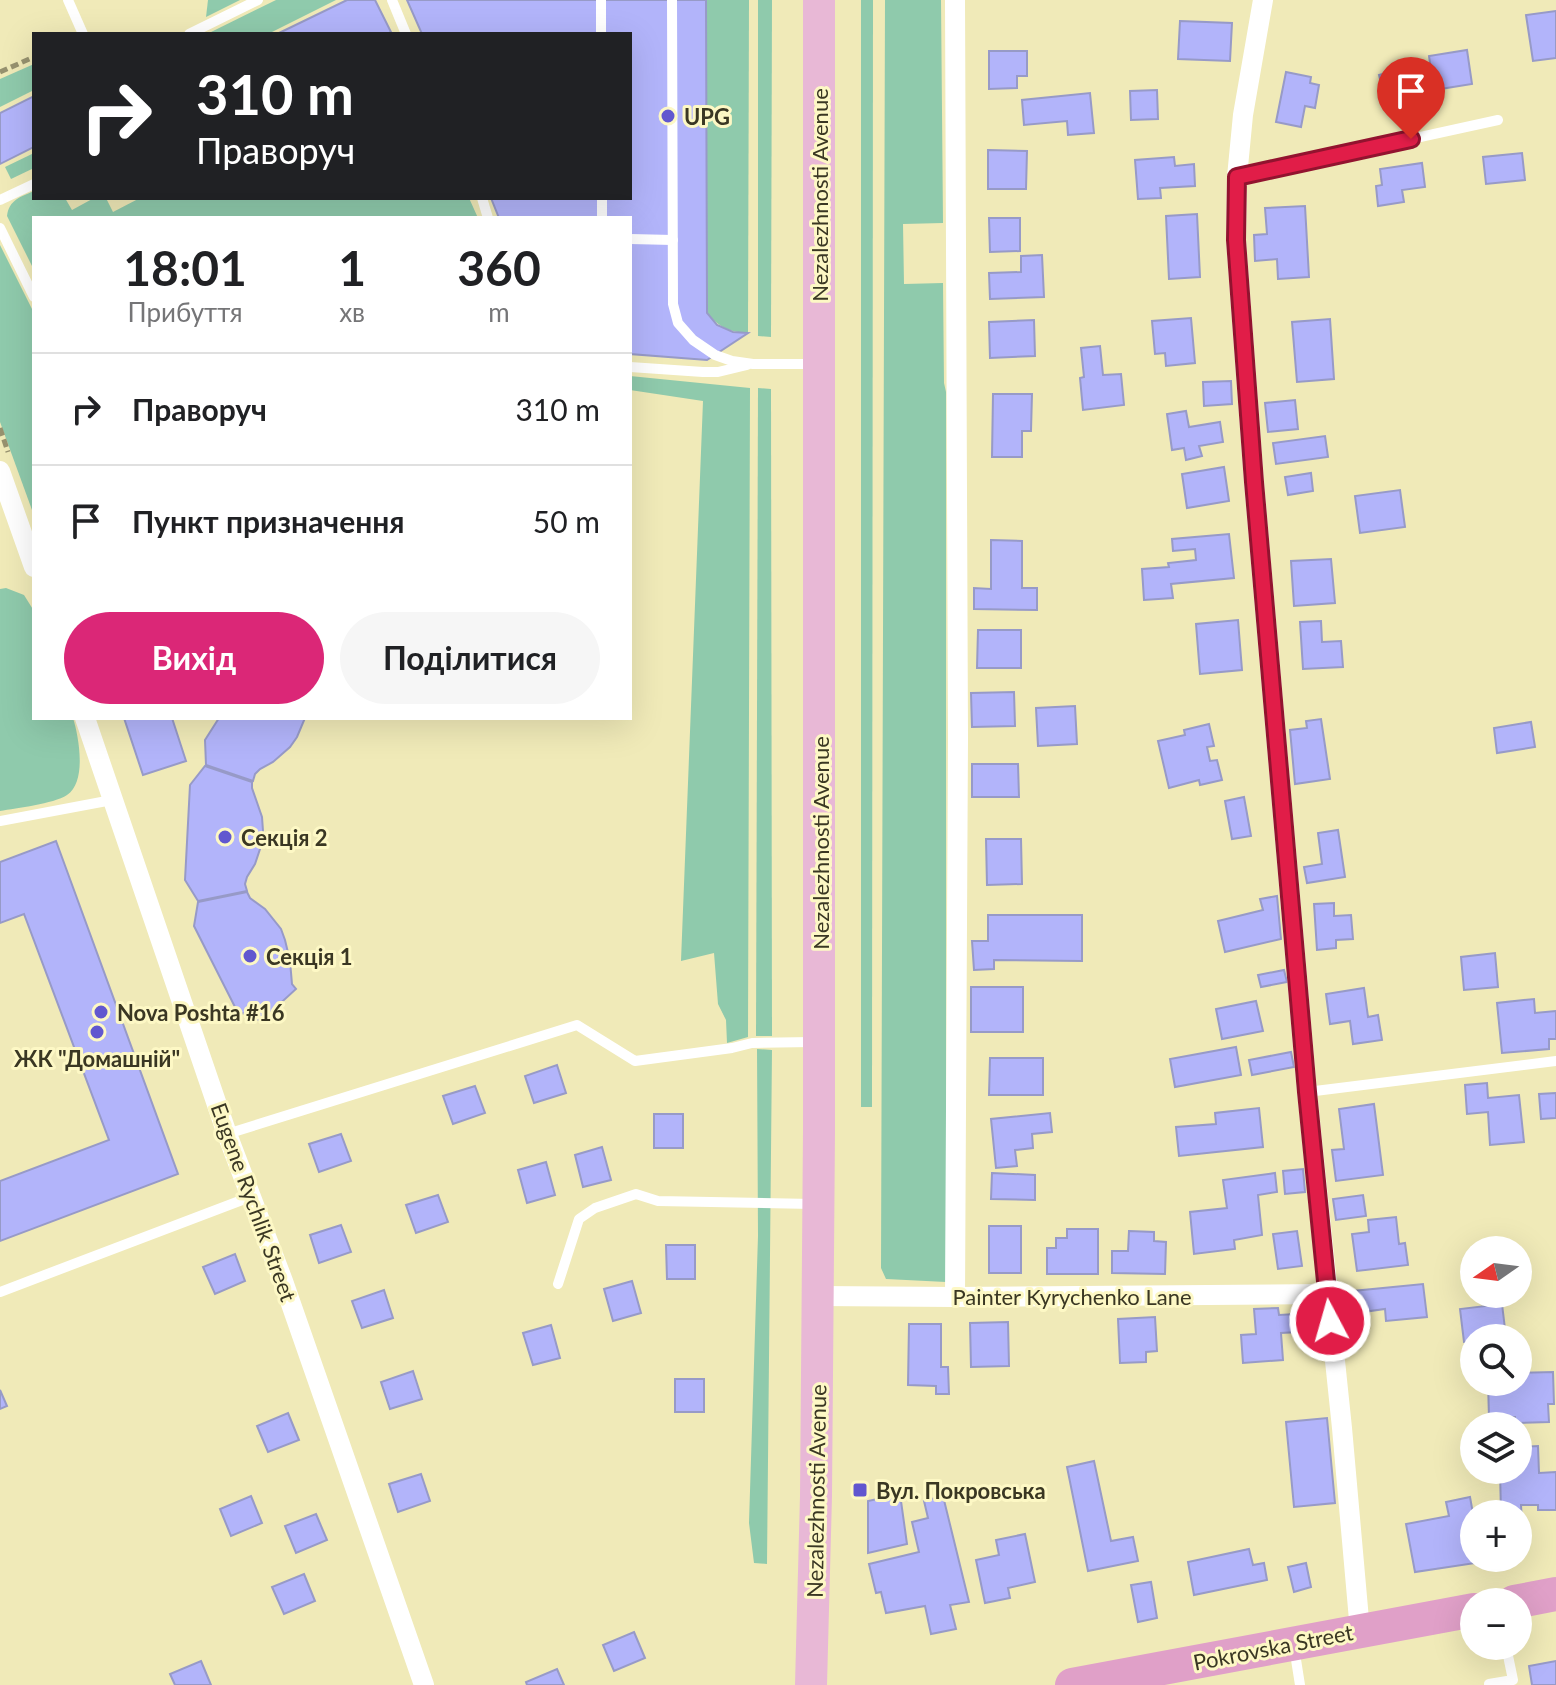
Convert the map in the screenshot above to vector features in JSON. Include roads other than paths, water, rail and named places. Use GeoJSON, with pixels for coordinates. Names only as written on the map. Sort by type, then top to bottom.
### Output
{"type":"FeatureCollection","features":[{"type":"Feature","properties":{"kind":"highway"},"geometry":{"type":"LineString","coordinates":[[1532,1599],[1556,1594]]}},
{"type":"Feature","properties":{"kind":"highway","name":"Pokrovska Street"},"geometry":{"type":"LineString","coordinates":[[1072,1685],[1460,1613]]}},
{"type":"Feature","properties":{"kind":"main road","name":"Nezalezhnosti Avenue"},"geometry":{"type":"LineString","coordinates":[[811,1685],[818,1296],[819,0]]}},
{"type":"Feature","properties":{"kind":"street"},"geometry":{"type":"LineString","coordinates":[[955,0],[958,768],[955,1297]]}},
{"type":"Feature","properties":{"kind":"street"},"geometry":{"type":"LineString","coordinates":[[1263,0],[1243,115],[1237,177],[1237,255],[1307,1092],[1360,1631]]}},
{"type":"Feature","properties":{"kind":"street"},"geometry":{"type":"LineString","coordinates":[[0,471],[32,561]]}},
{"type":"Feature","properties":{"kind":"street","name":"Eugene Rychlik Street"},"geometry":{"type":"LineString","coordinates":[[86,720],[227,1134],[283,1281],[424,1685]]}},
{"type":"Feature","properties":{"kind":"street","name":"Painter Kyrychenko Lane"},"geometry":{"type":"LineString","coordinates":[[818,1296],[1327,1294]]}},
{"type":"Feature","properties":{"kind":"lane"},"geometry":{"type":"LineString","coordinates":[[68,0],[82,32]]}},
{"type":"Feature","properties":{"kind":"lane"},"geometry":{"type":"LineString","coordinates":[[193,32],[258,0]]}},
{"type":"Feature","properties":{"kind":"lane"},"geometry":{"type":"LineString","coordinates":[[392,0],[405,32]]}},
{"type":"Feature","properties":{"kind":"lane"},"geometry":{"type":"LineString","coordinates":[[601,0],[601,32]]}},
{"type":"Feature","properties":{"kind":"lane"},"geometry":{"type":"LineString","coordinates":[[672,0],[673,304],[678,323],[693,340],[715,355],[732,361],[820,364]]}},
{"type":"Feature","properties":{"kind":"lane"},"geometry":{"type":"LineString","coordinates":[[1237,177],[1498,120]]}},
{"type":"Feature","properties":{"kind":"lane"},"geometry":{"type":"LineString","coordinates":[[0,200],[32,185]]}},
{"type":"Feature","properties":{"kind":"lane"},"geometry":{"type":"LineString","coordinates":[[0,228],[32,293]]}},
{"type":"Feature","properties":{"kind":"lane"},"geometry":{"type":"LineString","coordinates":[[632,239],[673,240]]}},
{"type":"Feature","properties":{"kind":"lane"},"geometry":{"type":"LineString","coordinates":[[632,367],[718,372],[753,364]]}},
{"type":"Feature","properties":{"kind":"lane"},"geometry":{"type":"LineString","coordinates":[[0,821],[112,800]]}},
{"type":"Feature","properties":{"kind":"lane"},"geometry":{"type":"LineString","coordinates":[[227,1134],[577,1025],[635,1061],[752,1043],[819,1042]]}},
{"type":"Feature","properties":{"kind":"lane"},"geometry":{"type":"LineString","coordinates":[[1307,1092],[1556,1061]]}},
{"type":"Feature","properties":{"kind":"lane"},"geometry":{"type":"LineString","coordinates":[[558,1284],[579,1219],[595,1208],[636,1194],[658,1201],[818,1204]]}},
{"type":"Feature","properties":{"kind":"lane"},"geometry":{"type":"LineString","coordinates":[[0,1292],[250,1197]]}},
{"type":"Feature","properties":{"kind":"lane"},"geometry":{"type":"LineString","coordinates":[[1294,1643],[1300,1685]]}},
{"type":"Feature","properties":{"kind":"lane"},"geometry":{"type":"LineString","coordinates":[[1489,1684],[1513,1680],[1509,1660]]}},
{"type":"Feature","properties":{"kind":"place","name":"UPG"},"geometry":{"type":"Point","coordinates":[668,116]}},
{"type":"Feature","properties":{"kind":"place","name":"Секція 2"},"geometry":{"type":"Point","coordinates":[225,837]}},
{"type":"Feature","properties":{"kind":"place","name":"Секція 1"},"geometry":{"type":"Point","coordinates":[250,956]}},
{"type":"Feature","properties":{"kind":"place","name":"Nova Poshta #16"},"geometry":{"type":"Point","coordinates":[101,1012]}},
{"type":"Feature","properties":{"kind":"place","name":"ЖК \"Домашній\""},"geometry":{"type":"Point","coordinates":[97,1032]}},
{"type":"Feature","properties":{"kind":"place","name":"Вул. Покровська"},"geometry":{"type":"Point","coordinates":[860,1490]}}]}
